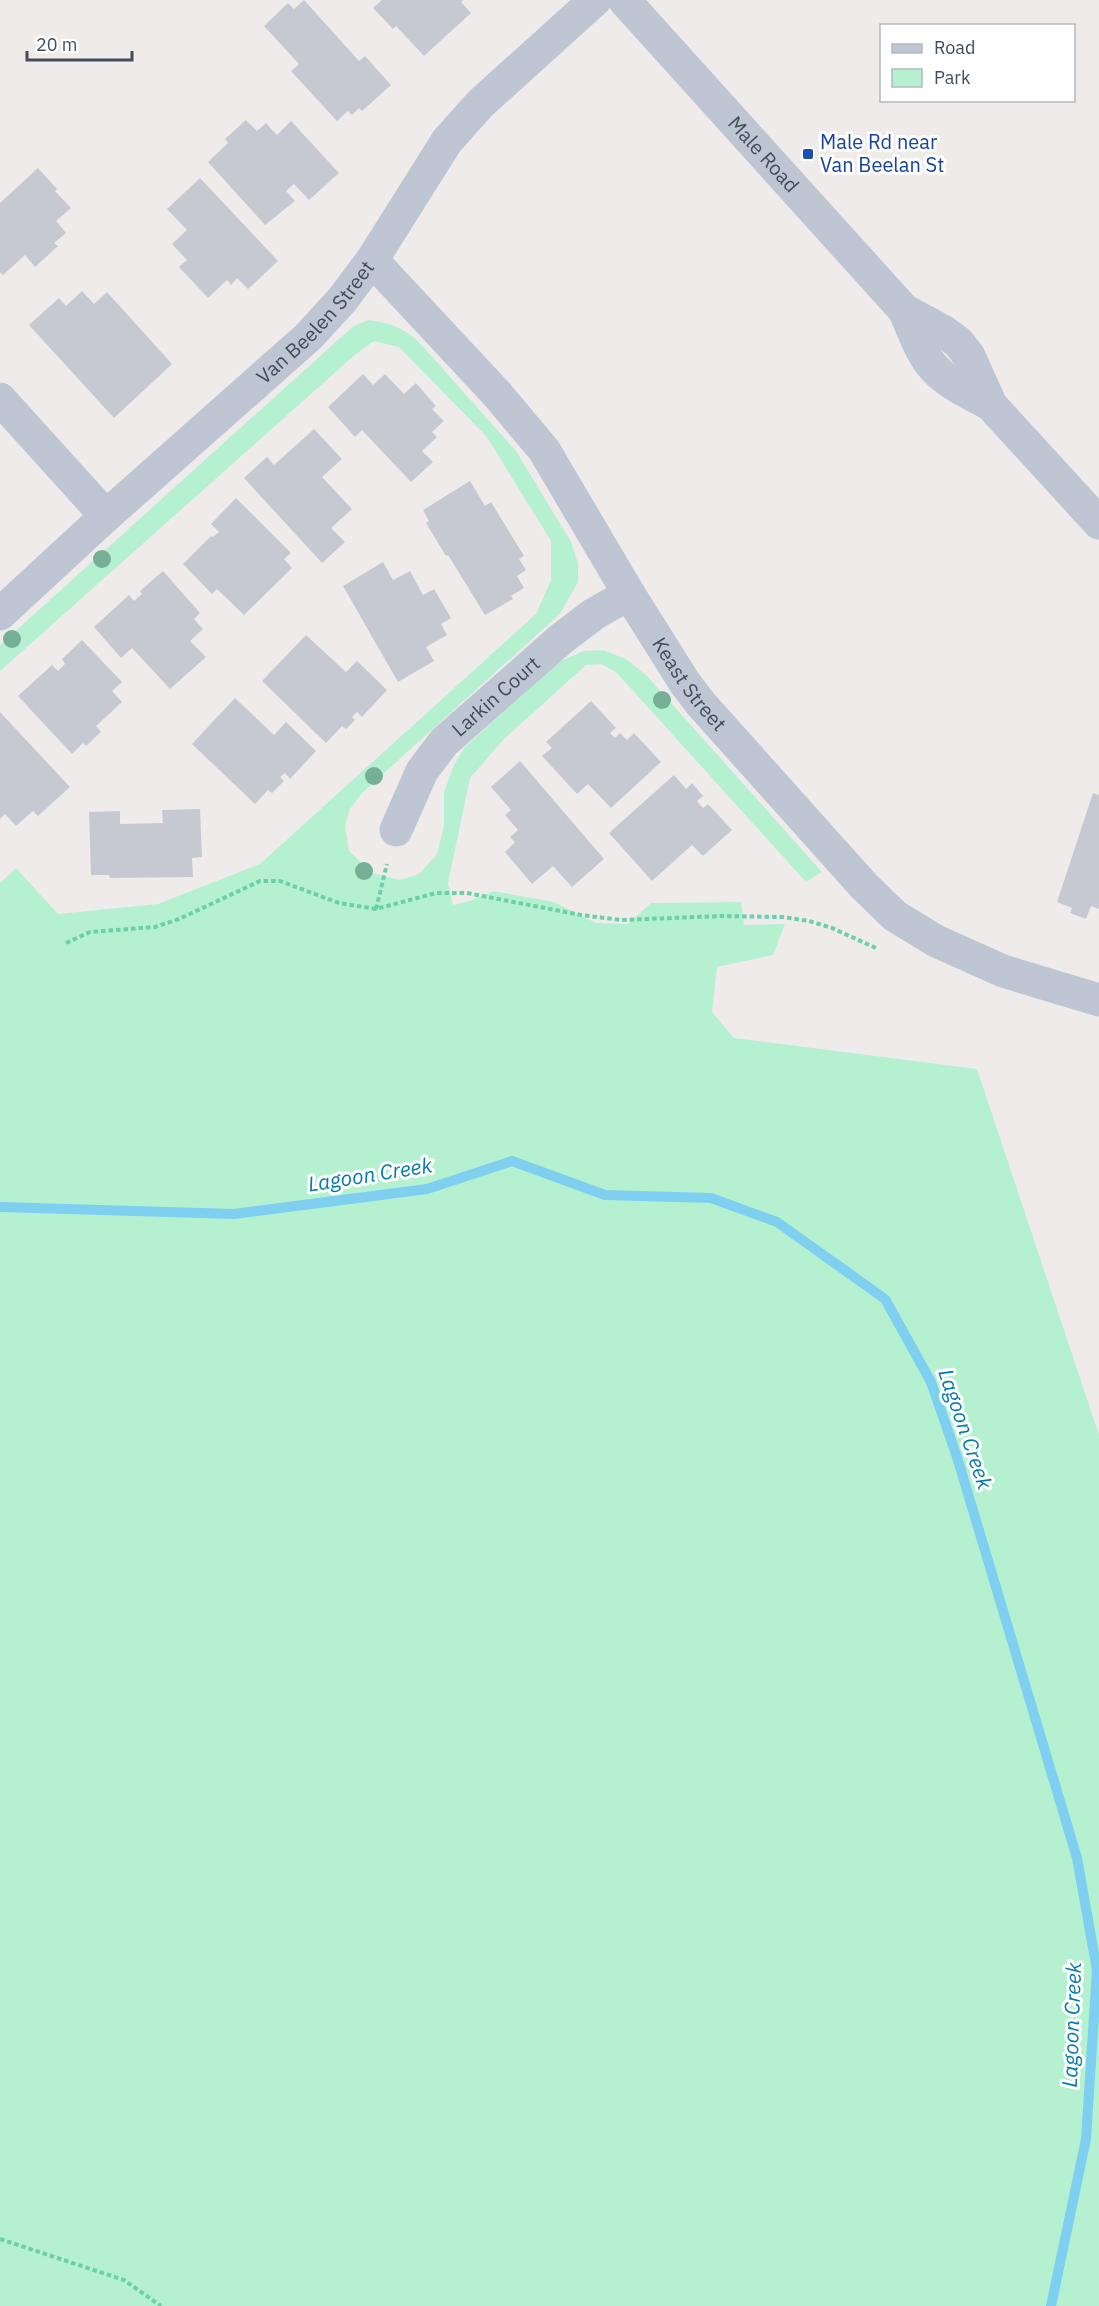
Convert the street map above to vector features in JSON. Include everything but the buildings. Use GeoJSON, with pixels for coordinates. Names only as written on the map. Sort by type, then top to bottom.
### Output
{"type":"FeatureCollection","features":[{"type":"Feature","properties":{"kind":"street","name":"Van Beelen Street"},"geometry":{"type":"LineString","coordinates":[[0,614],[106,516],[308,337],[342,300],[372,260],[447,141],[480,104],[595,0]]}},
{"type":"Feature","properties":{"kind":"street","name":"Male Road"},"geometry":{"type":"LineString","coordinates":[[624,0],[904,310],[925,355],[935,368],[948,380],[991,405],[1099,523]]}},
{"type":"Feature","properties":{"kind":"street","name":"Keast Street"},"geometry":{"type":"LineString","coordinates":[[372,260],[497,394],[544,450],[629,594],[700,704],[864,886],[896,915],[936,941],[1003,970],[1099,1000]]}},
{"type":"Feature","properties":{"kind":"street"},"geometry":{"type":"LineString","coordinates":[[0,399],[106,516]]}},
{"type":"Feature","properties":{"kind":"street","name":"Larkin Court"},"geometry":{"type":"LineString","coordinates":[[396,830],[422,771],[444,742],[561,639],[594,614],[629,594]]}},
{"type":"Feature","properties":{"kind":"path"},"geometry":{"type":"LineString","coordinates":[[376,909],[396,830]]}},
{"type":"Feature","properties":{"kind":"path"},"geometry":{"type":"LineString","coordinates":[[66,943],[90,932],[155,927],[179,920],[260,881],[279,881],[339,903],[376,909],[436,893],[467,893],[580,915],[621,920],[722,916],[783,917],[832,928],[886,954]]}},
{"type":"Feature","properties":{"kind":"path"},"geometry":{"type":"LineString","coordinates":[[0,2239],[124,2280],[162,2306]]}},
{"type":"Feature","properties":{"kind":"green space"},"geometry":{"type":"Polygon","coordinates":[[[368,320],[394,326],[417,340],[516,451],[571,542],[578,563],[578,582],[561,612],[551,622],[362,793],[350,809],[345,825],[349,851],[372,873],[400,880],[419,874],[437,854],[444,826],[444,792],[454,765],[465,747],[559,662],[583,651],[603,650],[626,659],[647,676],[822,872],[806,882],[616,672],[601,664],[586,665],[503,740],[470,778],[448,883],[453,905],[470,901],[493,891],[554,902],[596,923],[628,924],[651,903],[741,902],[744,925],[785,924],[773,955],[717,967],[712,1012],[734,1038],[977,1069],[1099,1435],[1099,2306],[0,2306],[0,883],[16,868],[58,914],[158,904],[260,864],[536,614],[551,580],[551,541],[487,437],[399,347],[374,341],[357,353],[0,671],[0,645],[340,338],[354,326],[368,320]]]}},
{"type":"Feature","properties":{"kind":"waterway","name":"Lagoon Creek"},"geometry":{"type":"LineString","coordinates":[[0,1207],[234,1214],[427,1189],[512,1161],[605,1195],[711,1198],[777,1222],[885,1299],[931,1382],[957,1457],[1077,1858],[1097,1970],[1086,2139],[1051,2306]]}},
{"type":"Feature","properties":{"kind":"place","name":"Male Rd near Van Beelan St"},"geometry":{"type":"Point","coordinates":[808,154]}}]}
